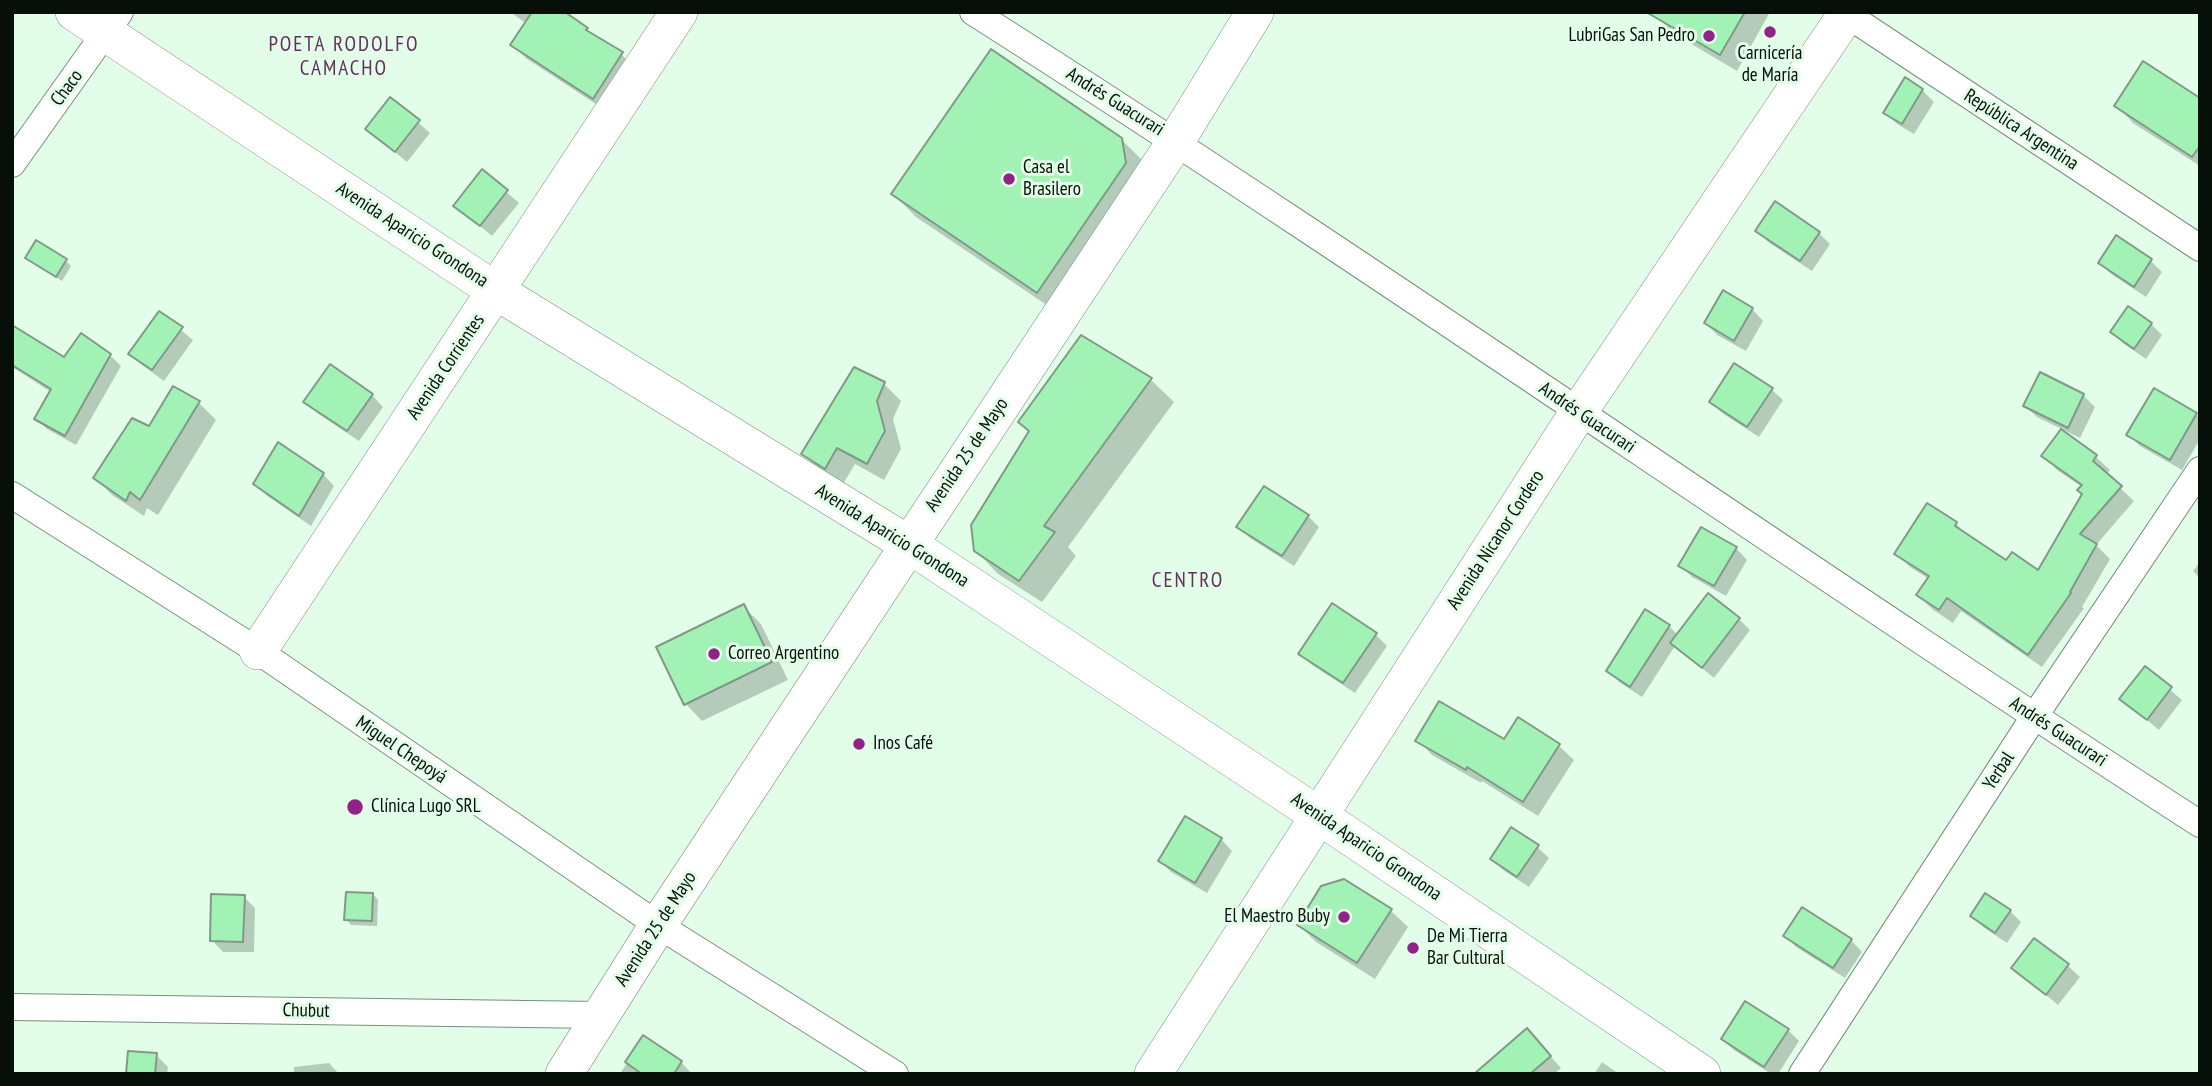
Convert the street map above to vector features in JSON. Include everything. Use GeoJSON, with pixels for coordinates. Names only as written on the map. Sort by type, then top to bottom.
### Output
{"type":"FeatureCollection","features":[{"type":"Feature","properties":{"kind":"main road","name":"Avenida Aparicio Grondona"},"geometry":{"type":"LineString","coordinates":[[74,12],[113,23],[496,291],[908,544],[1318,815],[1702,1074]]}},
{"type":"Feature","properties":{"kind":"main road","name":"Avenida Corrientes"},"geometry":{"type":"LineString","coordinates":[[258,651],[680,12]]}},
{"type":"Feature","properties":{"kind":"main road","name":"Avenida 25 de Mayo"},"geometry":{"type":"LineString","coordinates":[[564,1074],[657,925],[1176,141],[1255,12]]}},
{"type":"Feature","properties":{"kind":"main road","name":"Avenida Nicanor Cordero"},"geometry":{"type":"LineString","coordinates":[[1153,1074],[1578,412],[1846,13]]}},
{"type":"Feature","properties":{"kind":"street","name":"Andrés Guacurari"},"geometry":{"type":"LineString","coordinates":[[973,12],[1176,141],[2034,717],[2200,824]]}},
{"type":"Feature","properties":{"kind":"street","name":"República Argentina"},"geometry":{"type":"LineString","coordinates":[[1846,13],[2200,248]]}},
{"type":"Feature","properties":{"kind":"street","name":"Chaco"},"geometry":{"type":"LineString","coordinates":[[12,164],[113,23]]}},
{"type":"Feature","properties":{"kind":"street","name":"Yerbal"},"geometry":{"type":"LineString","coordinates":[[1802,1074],[2034,717],[2200,470]]}},
{"type":"Feature","properties":{"kind":"street","name":"Miguel Chepoyá"},"geometry":{"type":"LineString","coordinates":[[12,495],[258,651],[657,925],[895,1074]]}},
{"type":"Feature","properties":{"kind":"street","name":"Chubut"},"geometry":{"type":"LineString","coordinates":[[12,1007],[600,1014]]}},
{"type":"Feature","properties":{"kind":"building"},"geometry":{"type":"Polygon","coordinates":[[[532,12],[565,12],[588,28],[586,30],[623,52],[593,99],[510,45],[532,12]]]}},
{"type":"Feature","properties":{"kind":"building","name":"LubriGas San Pedro"},"geometry":{"type":"Polygon","coordinates":[[[1646,12],[1745,12],[1720,55],[1646,12]]]}},
{"type":"Feature","properties":{"kind":"building","name":"Casa el Brasilero"},"geometry":{"type":"Polygon","coordinates":[[[991,49],[1122,138],[1126,163],[1037,293],[891,194],[991,49]]]}},
{"type":"Feature","properties":{"kind":"building"},"geometry":{"type":"Polygon","coordinates":[[[2143,61],[2200,98],[2200,146],[2192,157],[2114,106],[2143,61]]]}},
{"type":"Feature","properties":{"kind":"building"},"geometry":{"type":"Polygon","coordinates":[[[1905,77],[1923,89],[1902,124],[1883,113],[1905,77]]]}},
{"type":"Feature","properties":{"kind":"building"},"geometry":{"type":"Polygon","coordinates":[[[390,97],[420,120],[395,152],[365,129],[390,97]]]}},
{"type":"Feature","properties":{"kind":"building"},"geometry":{"type":"Polygon","coordinates":[[[482,169],[508,190],[480,226],[453,206],[482,169]]]}},
{"type":"Feature","properties":{"kind":"building"},"geometry":{"type":"Polygon","coordinates":[[[1775,201],[1820,232],[1800,261],[1755,231],[1775,201]]]}},
{"type":"Feature","properties":{"kind":"building"},"geometry":{"type":"Polygon","coordinates":[[[2116,235],[2152,259],[2134,287],[2098,263],[2116,235]]]}},
{"type":"Feature","properties":{"kind":"building"},"geometry":{"type":"Polygon","coordinates":[[[36,240],[67,259],[56,277],[25,258],[36,240]]]}},
{"type":"Feature","properties":{"kind":"building"},"geometry":{"type":"Polygon","coordinates":[[[1723,290],[1753,308],[1734,341],[1704,323],[1723,290]]]}},
{"type":"Feature","properties":{"kind":"building"},"geometry":{"type":"Polygon","coordinates":[[[2128,306],[2152,323],[2134,349],[2110,332],[2128,306]]]}},
{"type":"Feature","properties":{"kind":"building"},"geometry":{"type":"Polygon","coordinates":[[[159,311],[183,327],[152,370],[128,354],[159,311]]]}},
{"type":"Feature","properties":{"kind":"building"},"geometry":{"type":"Polygon","coordinates":[[[12,325],[64,357],[81,333],[111,354],[65,436],[34,419],[51,389],[12,365],[12,325]]]}},
{"type":"Feature","properties":{"kind":"building"},"geometry":{"type":"Polygon","coordinates":[[[1081,335],[1152,378],[1044,526],[1055,532],[1019,581],[974,551],[971,525],[1029,431],[1018,422],[1081,335]]]}},
{"type":"Feature","properties":{"kind":"building"},"geometry":{"type":"Polygon","coordinates":[[[1734,363],[1773,388],[1747,427],[1709,402],[1734,363]]]}},
{"type":"Feature","properties":{"kind":"building"},"geometry":{"type":"Polygon","coordinates":[[[330,364],[373,394],[347,431],[303,402],[330,364]]]}},
{"type":"Feature","properties":{"kind":"building"},"geometry":{"type":"Polygon","coordinates":[[[854,367],[885,382],[877,401],[885,431],[867,464],[837,448],[825,469],[801,454],[854,367]]]}},
{"type":"Feature","properties":{"kind":"building"},"geometry":{"type":"Polygon","coordinates":[[[2040,372],[2084,394],[2068,428],[2023,406],[2040,372]]]}},
{"type":"Feature","properties":{"kind":"building"},"geometry":{"type":"Polygon","coordinates":[[[173,386],[200,401],[140,500],[130,492],[126,501],[93,478],[132,418],[149,426],[173,386]]]}},
{"type":"Feature","properties":{"kind":"building"},"geometry":{"type":"Polygon","coordinates":[[[2154,388],[2197,413],[2170,460],[2126,435],[2154,388]]]}},
{"type":"Feature","properties":{"kind":"building"},"geometry":{"type":"Polygon","coordinates":[[[2061,429],[2097,455],[2093,461],[2122,486],[2080,534],[2097,544],[2071,593],[2028,655],[1947,598],[1939,610],[1916,595],[1929,576],[1894,554],[1927,503],[1957,522],[1955,526],[2006,560],[2012,552],[2038,570],[2082,494],[2077,490],[2082,485],[2041,456],[2061,429]]]}},
{"type":"Feature","properties":{"kind":"building"},"geometry":{"type":"Polygon","coordinates":[[[278,442],[324,473],[299,516],[253,484],[278,442]]]}},
{"type":"Feature","properties":{"kind":"building"},"geometry":{"type":"Polygon","coordinates":[[[1264,486],[1309,515],[1282,556],[1236,527],[1264,486]]]}},
{"type":"Feature","properties":{"kind":"building"},"geometry":{"type":"Polygon","coordinates":[[[1701,527],[1737,547],[1714,586],[1678,566],[1701,527]]]}},
{"type":"Feature","properties":{"kind":"building"},"geometry":{"type":"Polygon","coordinates":[[[1708,593],[1740,618],[1702,668],[1670,643],[1708,593]]]}},
{"type":"Feature","properties":{"kind":"building"},"geometry":{"type":"Polygon","coordinates":[[[1332,603],[1377,633],[1343,683],[1298,654],[1332,603]]]}},
{"type":"Feature","properties":{"kind":"building","name":"Correo Argentino"},"geometry":{"type":"Polygon","coordinates":[[[744,604],[772,662],[684,705],[656,647],[744,604]]]}},
{"type":"Feature","properties":{"kind":"building"},"geometry":{"type":"Polygon","coordinates":[[[1645,609],[1670,625],[1630,687],[1606,671],[1645,609]]]}},
{"type":"Feature","properties":{"kind":"building"},"geometry":{"type":"Polygon","coordinates":[[[2145,666],[2172,687],[2147,720],[2119,699],[2145,666]]]}},
{"type":"Feature","properties":{"kind":"building"},"geometry":{"type":"Polygon","coordinates":[[[1439,701],[1504,739],[1518,717],[1560,744],[1523,802],[1467,767],[1466,770],[1415,741],[1439,701]]]}},
{"type":"Feature","properties":{"kind":"building"},"geometry":{"type":"Polygon","coordinates":[[[1185,816],[1222,838],[1195,883],[1158,861],[1185,816]]]}},
{"type":"Feature","properties":{"kind":"building"},"geometry":{"type":"Polygon","coordinates":[[[1511,827],[1539,845],[1517,877],[1490,859],[1511,827]]]}},
{"type":"Feature","properties":{"kind":"building","name":"El Maestro Buby"},"geometry":{"type":"Polygon","coordinates":[[[1344,879],[1392,909],[1357,963],[1297,925],[1321,886],[1344,879]]]}},
{"type":"Feature","properties":{"kind":"building"},"geometry":{"type":"Polygon","coordinates":[[[346,892],[373,893],[372,921],[344,920],[346,892]]]}},
{"type":"Feature","properties":{"kind":"building"},"geometry":{"type":"Polygon","coordinates":[[[1985,893],[2011,910],[1995,933],[1970,916],[1985,893]]]}},
{"type":"Feature","properties":{"kind":"building"},"geometry":{"type":"Polygon","coordinates":[[[211,894],[245,895],[243,942],[210,941],[211,894]]]}},
{"type":"Feature","properties":{"kind":"building"},"geometry":{"type":"Polygon","coordinates":[[[1802,907],[1852,939],[1833,968],[1783,936],[1802,907]]]}},
{"type":"Feature","properties":{"kind":"building"},"geometry":{"type":"Polygon","coordinates":[[[2034,938],[2069,964],[2046,995],[2011,968],[2034,938]]]}},
{"type":"Feature","properties":{"kind":"building"},"geometry":{"type":"Polygon","coordinates":[[[1745,1001],[1789,1029],[1764,1067],[1721,1039],[1745,1001]]]}},
{"type":"Feature","properties":{"kind":"building"},"geometry":{"type":"Polygon","coordinates":[[[1527,1028],[1551,1056],[1530,1074],[1474,1074],[1527,1028]]]}},
{"type":"Feature","properties":{"kind":"building"},"geometry":{"type":"Polygon","coordinates":[[[643,1035],[682,1061],[674,1074],[642,1074],[625,1062],[643,1035]]]}},
{"type":"Feature","properties":{"kind":"building"},"geometry":{"type":"Polygon","coordinates":[[[128,1051],[157,1053],[155,1074],[126,1074],[128,1051]]]}},
{"type":"Feature","properties":{"kind":"place","name":"Carnicería de María"},"geometry":{"type":"Point","coordinates":[1770,32]}},
{"type":"Feature","properties":{"kind":"place","name":"LubriGas San Pedro"},"geometry":{"type":"Point","coordinates":[1709,36]}},
{"type":"Feature","properties":{"kind":"place","name":"Casa el Brasilero"},"geometry":{"type":"Point","coordinates":[1009,179]}},
{"type":"Feature","properties":{"kind":"place","name":"Correo Argentino"},"geometry":{"type":"Point","coordinates":[714,654]}},
{"type":"Feature","properties":{"kind":"place","name":"Inos Café"},"geometry":{"type":"Point","coordinates":[859,744]}},
{"type":"Feature","properties":{"kind":"place","name":"Clínica Lugo SRL"},"geometry":{"type":"Point","coordinates":[355,807]}},
{"type":"Feature","properties":{"kind":"place","name":"El Maestro Buby"},"geometry":{"type":"Point","coordinates":[1344,917]}},
{"type":"Feature","properties":{"kind":"place","name":"De Mi Tierra Bar Cultural"},"geometry":{"type":"Point","coordinates":[1413,948]}},
{"type":"Feature","properties":{"kind":"district","name":"POETA RODOLFO CAMACHO"},"geometry":{"type":"Point","coordinates":[344,57]}},
{"type":"Feature","properties":{"kind":"district","name":"CENTRO"},"geometry":{"type":"Point","coordinates":[1188,581]}}]}
